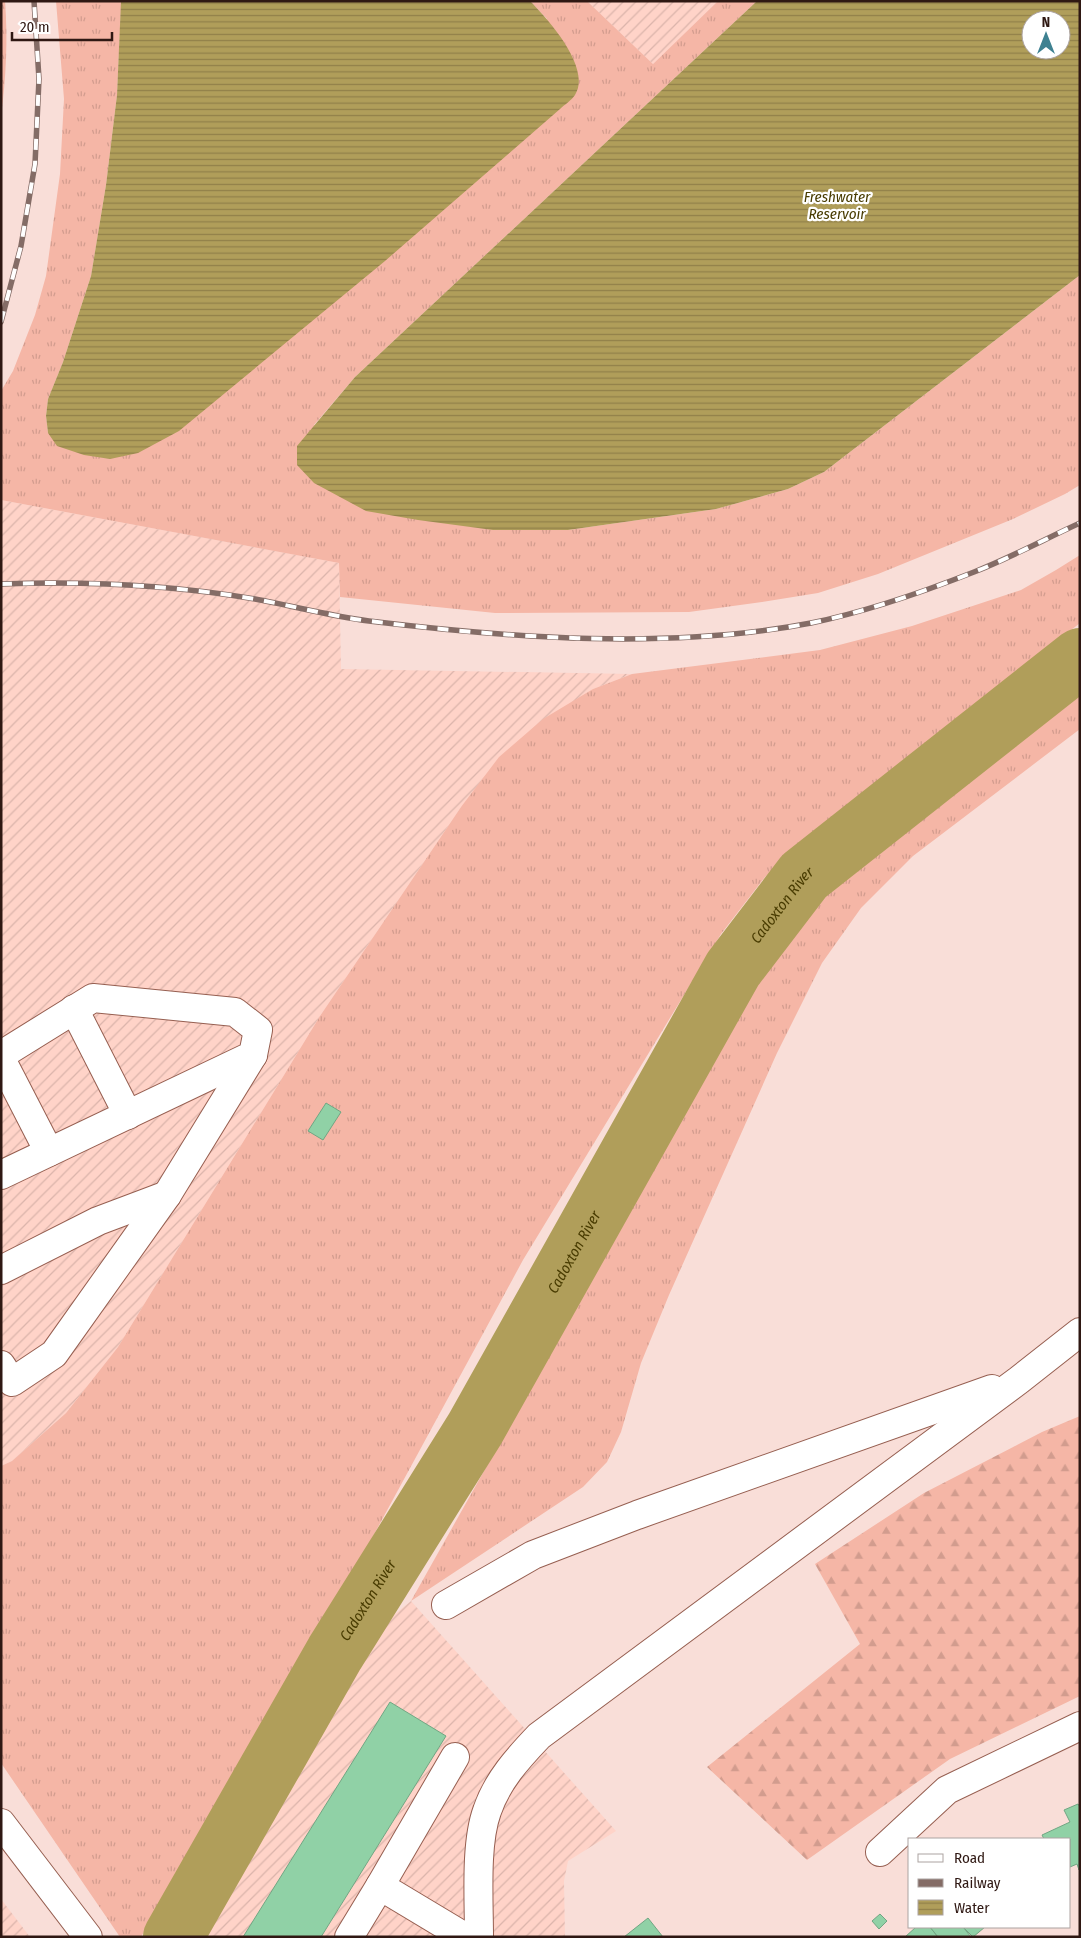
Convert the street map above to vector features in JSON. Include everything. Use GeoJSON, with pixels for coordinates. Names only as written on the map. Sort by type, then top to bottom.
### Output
{"type":"FeatureCollection","features":[{"type":"Feature","properties":{"kind":"street"},"geometry":{"type":"LineString","coordinates":[[1,1055],[93,998],[235,1012],[258,1030],[253,1055],[167,1195],[54,1354],[12,1382],[1,1365]]}},
{"type":"Feature","properties":{"kind":"street"},"geometry":{"type":"LineString","coordinates":[[74,1010],[128,1115]]}},
{"type":"Feature","properties":{"kind":"street"},"geometry":{"type":"LineString","coordinates":[[1,1175],[253,1055]]}},
{"type":"Feature","properties":{"kind":"street"},"geometry":{"type":"LineString","coordinates":[[1,1059],[49,1152]]}},
{"type":"Feature","properties":{"kind":"street"},"geometry":{"type":"LineString","coordinates":[[1,1270],[98,1221],[167,1195]]}},
{"type":"Feature","properties":{"kind":"street"},"geometry":{"type":"LineString","coordinates":[[479,1937],[480,1851],[486,1812],[498,1785],[515,1760],[539,1736],[564,1717],[1019,1380],[1080,1332]]}},
{"type":"Feature","properties":{"kind":"street"},"geometry":{"type":"LineString","coordinates":[[446,1605],[533,1555],[637,1515],[1019,1380]]}},
{"type":"Feature","properties":{"kind":"street"},"geometry":{"type":"LineString","coordinates":[[880,1852],[947,1790],[1080,1726]]}},
{"type":"Feature","properties":{"kind":"street"},"geometry":{"type":"LineString","coordinates":[[349,1937],[455,1756]]}},
{"type":"Feature","properties":{"kind":"street"},"geometry":{"type":"LineString","coordinates":[[1,1823],[88,1937]]}},
{"type":"Feature","properties":{"kind":"street"},"geometry":{"type":"LineString","coordinates":[[380,1886],[466,1937]]}},
{"type":"Feature","properties":{"kind":"shaded area"},"geometry":{"type":"Polygon","coordinates":[[[587,1],[718,1],[653,64],[587,1]]]}},
{"type":"Feature","properties":{"kind":"shaded area"},"geometry":{"type":"Polygon","coordinates":[[[1,500],[339,563],[341,669],[632,674],[593,689],[461,807],[320,1016],[118,1347],[66,1413],[12,1461],[1,1466],[1,500]]]}},
{"type":"Feature","properties":{"kind":"shaded area"},"geometry":{"type":"Polygon","coordinates":[[[411,1601],[616,1831],[568,1861],[564,1881],[565,1937],[192,1937],[361,1642],[411,1601]]]}},
{"type":"Feature","properties":{"kind":"shaded area"},"geometry":{"type":"Polygon","coordinates":[[[1,1899],[30,1937],[1,1937],[1,1899]]]}},
{"type":"Feature","properties":{"kind":"green space"},"geometry":{"type":"Polygon","coordinates":[[[1,1],[5,1],[6,45],[1,116],[1,1]]]}},
{"type":"Feature","properties":{"kind":"green space"},"geometry":{"type":"Polygon","coordinates":[[[56,1],[121,1],[121,8],[117,95],[106,185],[91,276],[63,362],[48,399],[46,416],[48,433],[547,19],[530,1],[587,1],[653,64],[718,1],[757,1],[355,377],[314,425],[568,530],[716,509],[788,489],[824,472],[1080,275],[1080,485],[1013,519],[878,574],[818,593],[689,612],[495,613],[340,597],[339,563],[1,500],[1,391],[13,371],[35,315],[46,276],[60,174],[64,99],[56,1]]]}},
{"type":"Feature","properties":{"kind":"green space"},"geometry":{"type":"Polygon","coordinates":[[[1080,555],[1080,623],[809,838],[765,877],[721,934],[523,1260],[346,1586],[141,1937],[120,1937],[1,1763],[1,1466],[12,1461],[66,1413],[118,1347],[320,1016],[461,807],[499,757],[543,719],[593,689],[632,674],[820,650],[912,626],[1021,590],[1080,555]]]}},
{"type":"Feature","properties":{"kind":"green space"},"geometry":{"type":"Polygon","coordinates":[[[1080,687],[1080,729],[913,856],[861,908],[822,963],[777,1053],[669,1295],[641,1363],[621,1432],[607,1462],[583,1487],[411,1601],[766,969],[804,914],[865,852],[1080,687]]]}},
{"type":"Feature","properties":{"kind":"green space"},"geometry":{"type":"Polygon","coordinates":[[[1080,1416],[1080,1696],[950,1759],[807,1860],[707,1767],[860,1644],[815,1564],[924,1493],[1042,1432],[1080,1416]]]}},
{"type":"Feature","properties":{"kind":"water"},"geometry":{"type":"Polygon","coordinates":[[[121,1],[530,1],[547,19],[566,45],[578,71],[579,84],[575,95],[570,101],[385,261],[179,431],[138,453],[110,459],[84,455],[57,446],[48,433],[46,416],[48,399],[63,362],[91,276],[106,185],[117,95],[121,1]]]}},
{"type":"Feature","properties":{"kind":"water","name":"Freshwater Reservoir"},"geometry":{"type":"Polygon","coordinates":[[[757,1],[1080,1],[1080,275],[824,472],[788,489],[716,509],[568,530],[493,530],[366,511],[314,483],[297,465],[297,446],[355,377],[757,1]]]}},
{"type":"Feature","properties":{"kind":"building"},"geometry":{"type":"Polygon","coordinates":[[[326,1103],[341,1112],[323,1140],[308,1131],[326,1103]]]}},
{"type":"Feature","properties":{"kind":"building"},"geometry":{"type":"Polygon","coordinates":[[[390,1702],[446,1736],[321,1937],[243,1937],[390,1702]]]}},
{"type":"Feature","properties":{"kind":"building"},"geometry":{"type":"Polygon","coordinates":[[[1078,1804],[1080,1807],[1079,1870],[1077,1864],[1071,1867],[1071,1838],[1044,1838],[1042,1835],[1070,1822],[1064,1810],[1078,1804]]]}},
{"type":"Feature","properties":{"kind":"building"},"geometry":{"type":"Polygon","coordinates":[[[880,1914],[887,1921],[879,1929],[872,1921],[880,1914]]]}},
{"type":"Feature","properties":{"kind":"building"},"geometry":{"type":"Polygon","coordinates":[[[648,1918],[663,1937],[624,1937],[648,1918]]]}},
{"type":"Feature","properties":{"kind":"building"},"geometry":{"type":"Polygon","coordinates":[[[915,1928],[931,1928],[938,1937],[905,1937],[915,1928]]]}},
{"type":"Feature","properties":{"kind":"building"},"geometry":{"type":"Polygon","coordinates":[[[931,1928],[964,1928],[971,1937],[938,1937],[931,1928]]]}},
{"type":"Feature","properties":{"kind":"building"},"geometry":{"type":"Polygon","coordinates":[[[964,1928],[984,1928],[973,1937],[964,1928]]]}},
{"type":"Feature","properties":{"kind":"waterway","name":"Cadoxton River"},"geometry":{"type":"LineString","coordinates":[[173,1937],[335,1653],[475,1429],[733,969],[804,876],[1080,658]]}},
{"type":"Feature","properties":{"kind":"railway"},"geometry":{"type":"LineString","coordinates":[[1,322],[21,246],[35,164],[39,79],[34,1]]}},
{"type":"Feature","properties":{"kind":"railway"},"geometry":{"type":"LineString","coordinates":[[1,584],[128,585],[192,590],[255,599],[369,621],[478,632],[590,638],[647,639],[703,636],[758,631],[811,623],[894,601],[987,567],[1080,523]]}}]}
